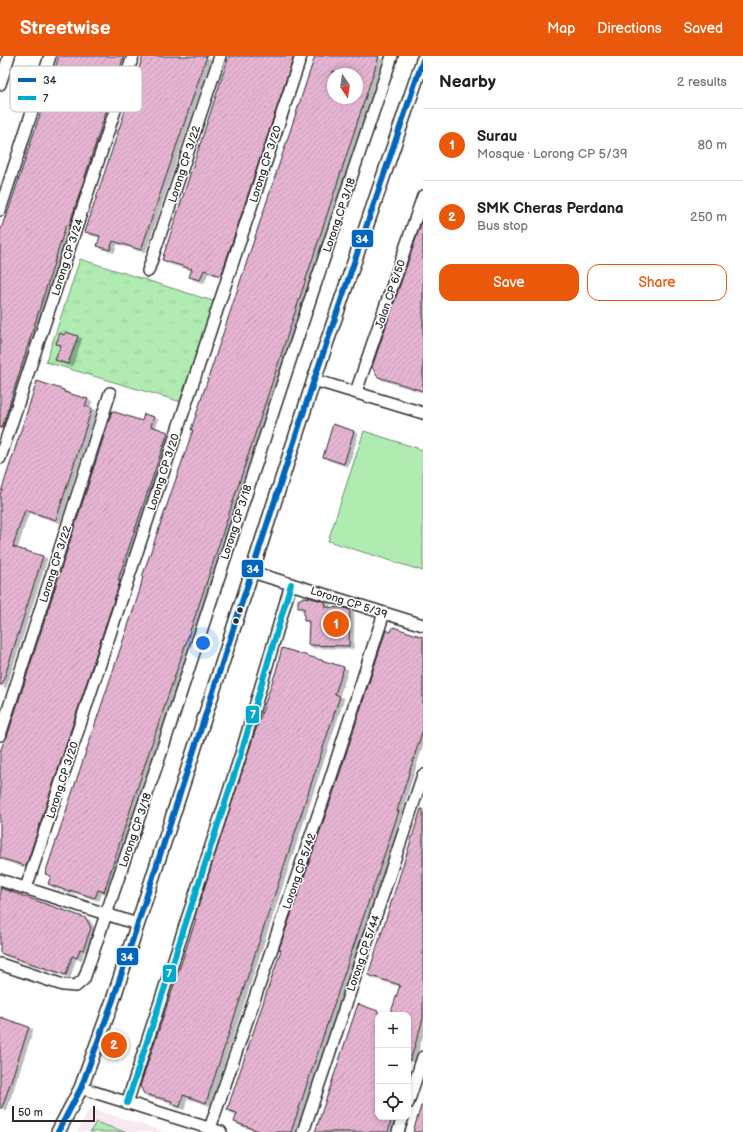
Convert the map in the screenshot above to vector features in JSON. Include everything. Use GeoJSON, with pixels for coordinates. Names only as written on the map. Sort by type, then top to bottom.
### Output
{"type":"FeatureCollection","features":[{"type":"Feature","properties":{"kind":"street"},"geometry":{"type":"LineString","coordinates":[[0,84],[9,56]]}},
{"type":"Feature","properties":{"kind":"street"},"geometry":{"type":"LineString","coordinates":[[47,66],[50,56]]}},
{"type":"Feature","properties":{"kind":"street","name":"Lorong CP 3/24"},"geometry":{"type":"LineString","coordinates":[[130,66],[133,56]]}},
{"type":"Feature","properties":{"kind":"street","name":"Lorong CP 3/22"},"geometry":{"type":"LineString","coordinates":[[148,271],[220,56]]}},
{"type":"Feature","properties":{"kind":"street","name":"Lorong CP 3/20"},"geometry":{"type":"LineString","coordinates":[[26,888],[301,56]]}},
{"type":"Feature","properties":{"kind":"street","name":"Lorong CP 3/18"},"geometry":{"type":"LineString","coordinates":[[0,964],[63,985],[76,986],[84,979],[392,56]]}},
{"type":"Feature","properties":{"kind":"street"},"geometry":{"type":"LineString","coordinates":[[58,1132],[81,1088],[113,1000],[314,380],[418,90],[423,60]]}},
{"type":"Feature","properties":{"kind":"street"},"geometry":{"type":"LineString","coordinates":[[0,210],[32,112]]}},
{"type":"Feature","properties":{"kind":"street","name":"Lorong CP 3/24"},"geometry":{"type":"LineString","coordinates":[[0,458],[114,112]]}},
{"type":"Feature","properties":{"kind":"street","name":"Jalan CP 6/50"},"geometry":{"type":"LineString","coordinates":[[356,392],[423,199]]}},
{"type":"Feature","properties":{"kind":"street"},"geometry":{"type":"LineString","coordinates":[[314,380],[423,413]]}},
{"type":"Feature","properties":{"kind":"street","name":"Lorong CP 3/22"},"geometry":{"type":"LineString","coordinates":[[0,734],[110,393]]}},
{"type":"Feature","properties":{"kind":"street","name":"Lorong CP 5/39"},"geometry":{"type":"LineString","coordinates":[[252,572],[423,626]]}},
{"type":"Feature","properties":{"kind":"street"},"geometry":{"type":"LineString","coordinates":[[127,1103],[240,757],[292,584]]}},
{"type":"Feature","properties":{"kind":"street","name":"Lorong CP 5/42"},"geometry":{"type":"LineString","coordinates":[[210,1128],[328,786],[384,613]]}},
{"type":"Feature","properties":{"kind":"street","name":"Lorong CP 5/44"},"geometry":{"type":"LineString","coordinates":[[303,1132],[423,775]]}},
{"type":"Feature","properties":{"kind":"street"},"geometry":{"type":"LineString","coordinates":[[0,880],[138,924]]}},
{"type":"Feature","properties":{"kind":"street"},"geometry":{"type":"LineString","coordinates":[[411,1094],[423,1057]]}},
{"type":"Feature","properties":{"kind":"street"},"geometry":{"type":"LineString","coordinates":[[81,1088],[221,1132]]}},
{"type":"Feature","properties":{"kind":"street"},"geometry":{"type":"LineString","coordinates":[[398,1132],[402,1120]]}},
{"type":"Feature","properties":{"kind":"shaded area"},"geometry":{"type":"Polygon","coordinates":[[[90,1108],[165,1132],[77,1132],[90,1108]]]}},
{"type":"Feature","properties":{"kind":"green space"},"geometry":{"type":"Polygon","coordinates":[[[80,259],[219,303],[185,403],[46,362],[80,259]]]}},
{"type":"Feature","properties":{"kind":"green space"},"geometry":{"type":"Polygon","coordinates":[[[364,431],[423,450],[423,571],[328,541],[364,431]]]}},
{"type":"Feature","properties":{"kind":"green space"},"geometry":{"type":"Polygon","coordinates":[[[96,1122],[125,1132],[90,1132],[96,1122]]]}},
{"type":"Feature","properties":{"kind":"building"},"geometry":{"type":"Polygon","coordinates":[[[59,56],[124,56],[121,66],[56,66],[59,56]]]}},
{"type":"Feature","properties":{"kind":"building"},"geometry":{"type":"Polygon","coordinates":[[[143,56],[207,56],[141,250],[113,241],[110,250],[97,246],[100,236],[85,232],[125,112],[142,112],[142,66],[140,66],[143,56]]]}},
{"type":"Feature","properties":{"kind":"building"},"geometry":{"type":"Polygon","coordinates":[[[229,56],[294,56],[221,276],[204,270],[200,280],[189,277],[192,269],[162,260],[229,56]]]}},
{"type":"Feature","properties":{"kind":"building"},"geometry":{"type":"Polygon","coordinates":[[[315,56],[379,56],[104,892],[98,890],[95,898],[70,890],[70,892],[48,884],[51,876],[45,874],[138,596],[142,577],[193,430],[191,430],[315,56]]]}},
{"type":"Feature","properties":{"kind":"building"},"geometry":{"type":"Polygon","coordinates":[[[41,112],[106,112],[69,226],[66,225],[2,428],[0,428],[0,232],[5,217],[6,218],[41,112]]]}},
{"type":"Feature","properties":{"kind":"building"},"geometry":{"type":"Polygon","coordinates":[[[423,218],[423,391],[378,377],[372,367],[423,218]]]}},
{"type":"Feature","properties":{"kind":"building"},"geometry":{"type":"Polygon","coordinates":[[[66,332],[78,336],[68,364],[55,360],[61,345],[56,344],[60,333],[64,335],[66,332]]]}},
{"type":"Feature","properties":{"kind":"building"},"geometry":{"type":"Polygon","coordinates":[[[37,381],[64,390],[64,392],[88,399],[85,406],[92,408],[56,520],[25,510],[19,527],[13,547],[43,556],[2,685],[0,685],[0,495],[37,381]]]}},
{"type":"Feature","properties":{"kind":"building"},"geometry":{"type":"Polygon","coordinates":[[[112,411],[142,421],[144,414],[154,417],[151,426],[168,432],[118,580],[120,581],[118,588],[26,866],[0,858],[0,752],[7,737],[112,411]]]}},
{"type":"Feature","properties":{"kind":"building"},"geometry":{"type":"Polygon","coordinates":[[[333,424],[354,431],[344,464],[323,457],[333,424]]]}},
{"type":"Feature","properties":{"kind":"building"},"geometry":{"type":"Polygon","coordinates":[[[304,597],[326,602],[325,607],[344,608],[350,610],[349,646],[308,645],[309,621],[304,621],[304,608],[298,608],[298,600],[304,597]]]}},
{"type":"Feature","properties":{"kind":"building"},"geometry":{"type":"Polygon","coordinates":[[[393,627],[423,637],[423,729],[397,811],[399,811],[291,1132],[262,1132],[234,1122],[237,1113],[227,1110],[281,950],[279,949],[335,788],[386,630],[391,632],[393,627]]]}},
{"type":"Feature","properties":{"kind":"building"},"geometry":{"type":"Polygon","coordinates":[[[282,648],[344,667],[335,694],[340,696],[206,1103],[183,1095],[180,1107],[171,1104],[172,1101],[144,1094],[140,1086],[196,919],[194,919],[276,671],[282,648]]]}},
{"type":"Feature","properties":{"kind":"building"},"geometry":{"type":"Polygon","coordinates":[[[421,809],[423,809],[423,1019],[411,1058],[411,1012],[391,1012],[400,985],[368,975],[421,809]]]}},
{"type":"Feature","properties":{"kind":"building"},"geometry":{"type":"Polygon","coordinates":[[[0,888],[86,918],[91,928],[83,950],[80,949],[77,958],[72,956],[66,975],[0,953],[0,888]]]}},
{"type":"Feature","properties":{"kind":"building"},"geometry":{"type":"Polygon","coordinates":[[[358,1004],[378,1011],[375,1012],[375,1120],[391,1120],[388,1132],[315,1132],[358,1004]]]}},
{"type":"Feature","properties":{"kind":"building"},"geometry":{"type":"Polygon","coordinates":[[[0,1017],[29,1027],[2,1108],[0,1108],[0,1017]]]}},
{"type":"Feature","properties":{"kind":"building"},"geometry":{"type":"Polygon","coordinates":[[[421,1106],[423,1106],[423,1132],[413,1132],[421,1106]]]}},
{"type":"Feature","properties":{"kind":"transit line","name":"34"},"geometry":{"type":"LineString","coordinates":[[58,1132],[81,1088],[113,1000],[314,380],[423,60]]}},
{"type":"Feature","properties":{"kind":"transit line","name":"7"},"geometry":{"type":"LineString","coordinates":[[127,1103],[240,757],[291,584]]}},
{"type":"Feature","properties":{"kind":"place","name":"Surau"},"geometry":{"type":"Point","coordinates":[336,624]}},
{"type":"Feature","properties":{"kind":"place","name":"SMK Cheras Perdana"},"geometry":{"type":"Point","coordinates":[114,1045]}}]}
